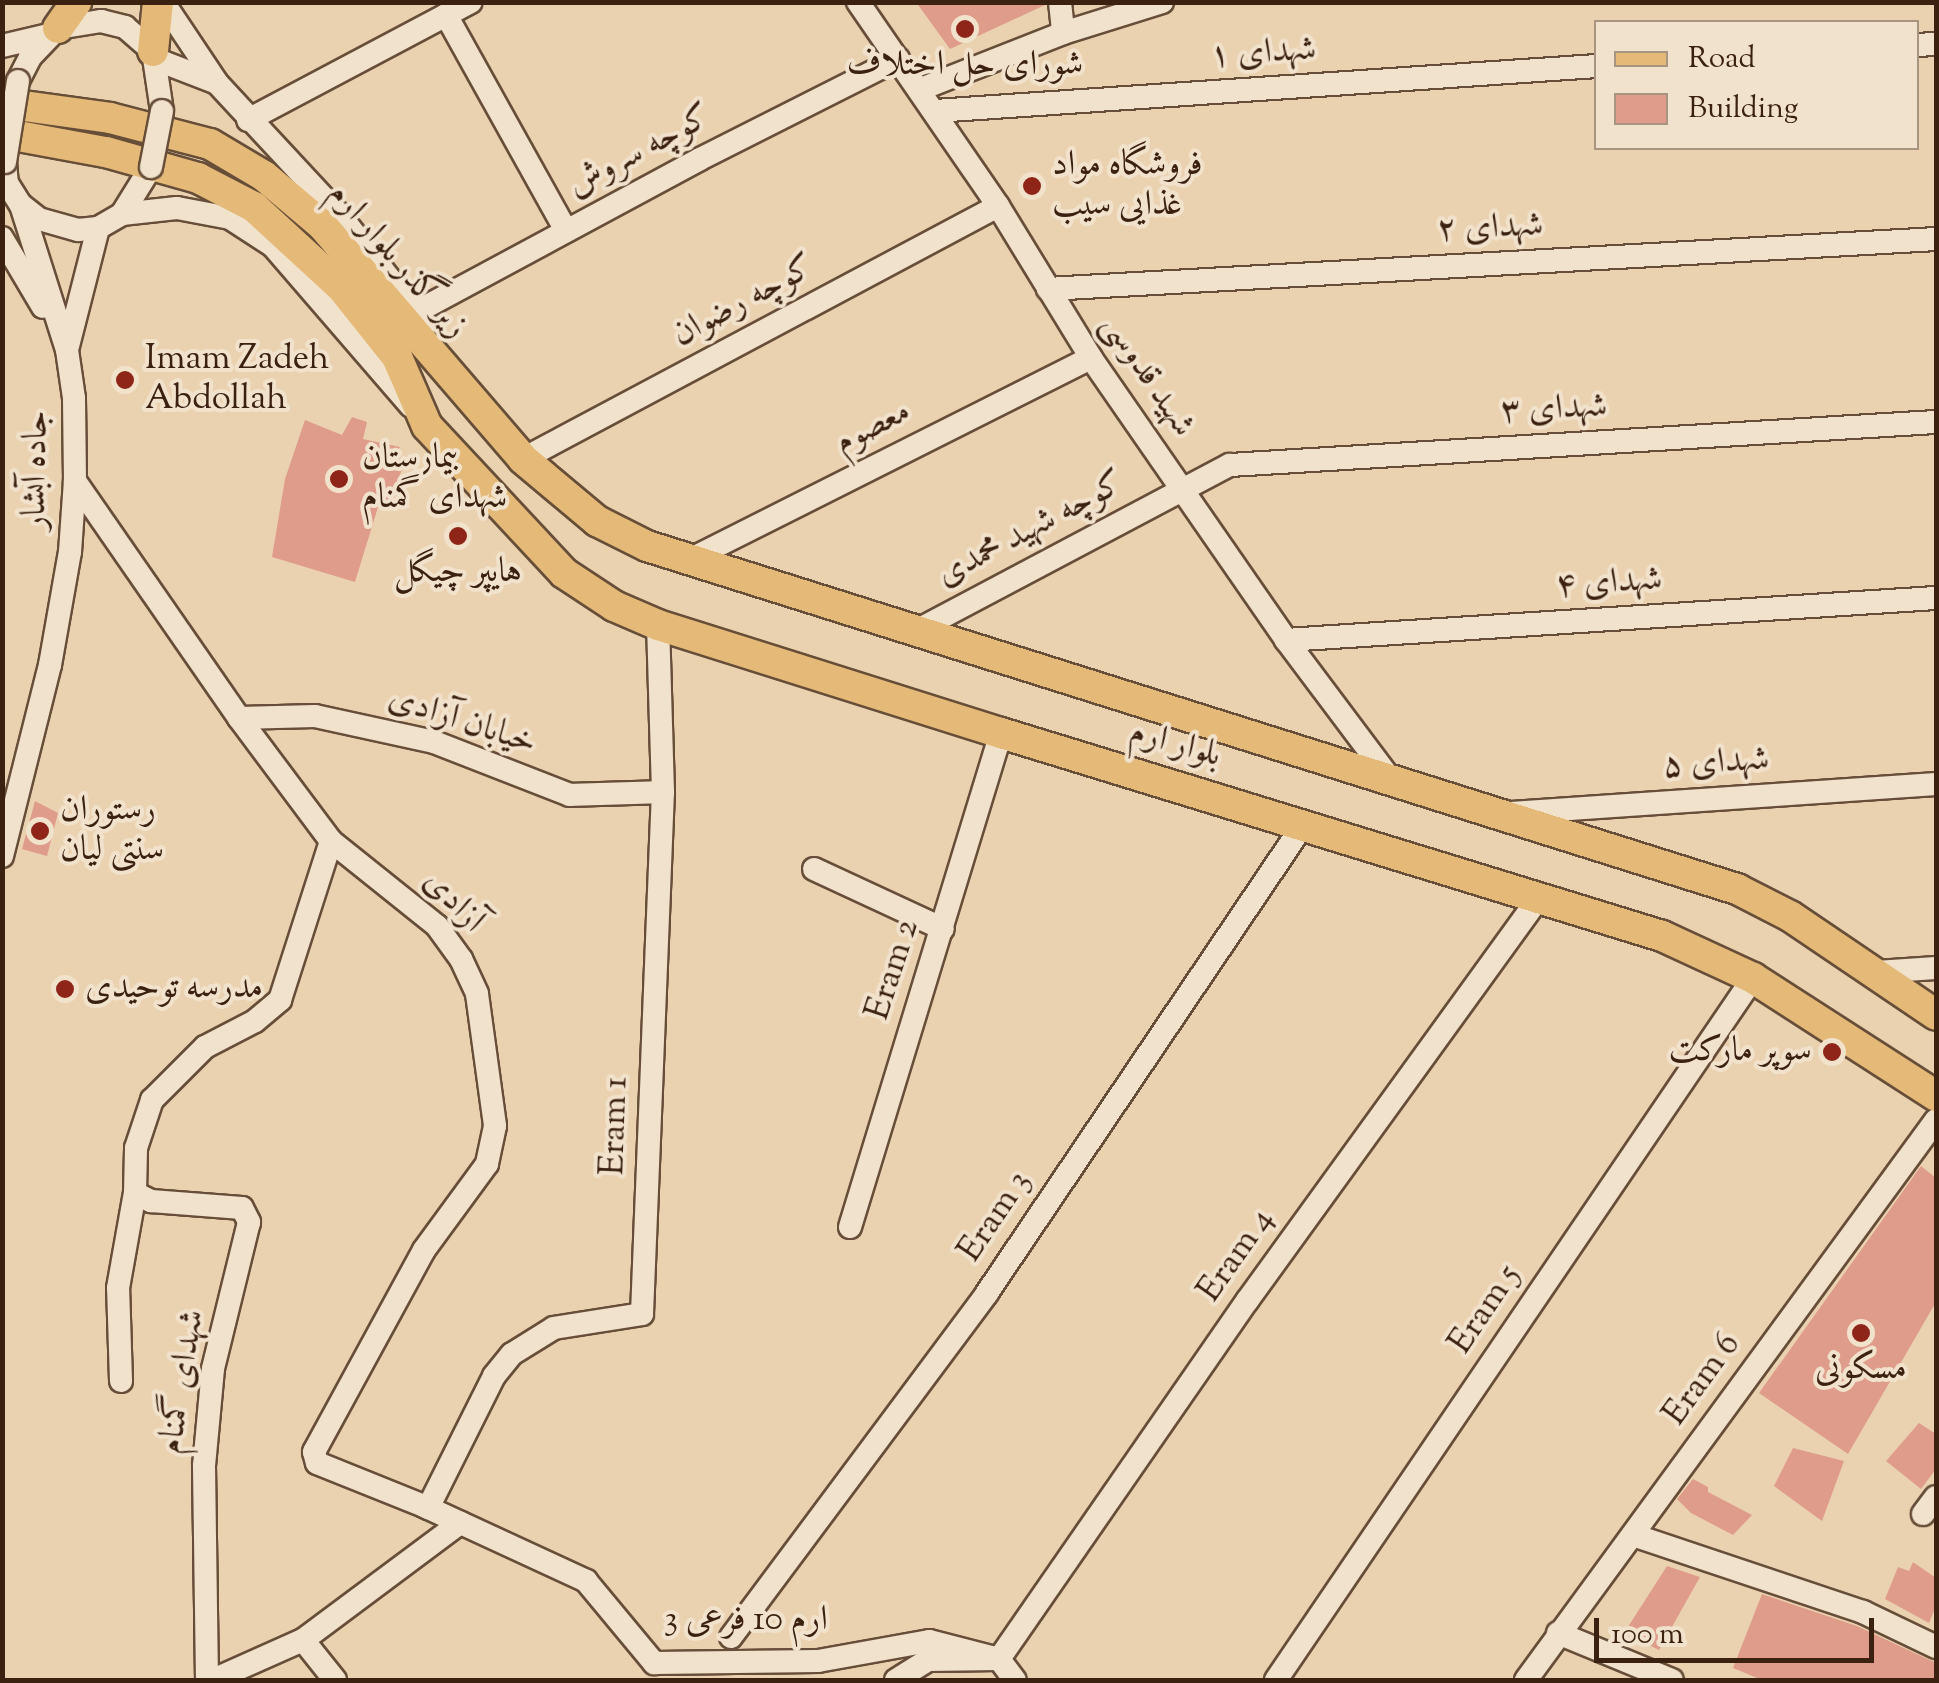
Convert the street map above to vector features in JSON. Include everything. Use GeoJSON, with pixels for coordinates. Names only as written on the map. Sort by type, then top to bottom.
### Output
{"type":"FeatureCollection","features":[{"type":"Feature","properties":{"kind":"main road"},"geometry":{"type":"LineString","coordinates":[[154,55],[160,2]]}},
{"type":"Feature","properties":{"kind":"main road","name":"زیر گذر بلوار ارم"},"geometry":{"type":"LineString","coordinates":[[10,92],[210,144],[264,176],[322,225],[459,389]]}},
{"type":"Feature","properties":{"kind":"main road","name":"زیر گذر بلوار ارم"},"geometry":{"type":"LineString","coordinates":[[4,148],[106,152],[198,178],[254,207],[342,288],[397,357],[428,426]]}},
{"type":"Feature","properties":{"kind":"main road","name":"بلوار ارم"},"geometry":{"type":"LineString","coordinates":[[459,389],[523,459],[597,522],[687,561],[1737,889],[1790,916],[1936,1015]]}},
{"type":"Feature","properties":{"kind":"main road","name":"بلوار ارم"},"geometry":{"type":"LineString","coordinates":[[428,426],[564,573],[614,606],[658,625],[1001,734],[1662,936],[1754,978],[1936,1096]]}},
{"type":"Feature","properties":{"kind":"street"},"geometry":{"type":"LineString","coordinates":[[160,2],[248,120],[338,212],[418,311],[459,389]]}},
{"type":"Feature","properties":{"kind":"street"},"geometry":{"type":"LineString","coordinates":[[248,120],[470,2]]}},
{"type":"Feature","properties":{"kind":"street","name":"شهید قدوسی"},"geometry":{"type":"LineString","coordinates":[[858,2],[998,206],[1090,358],[1286,640],[1390,780]]}},
{"type":"Feature","properties":{"kind":"street"},"geometry":{"type":"LineString","coordinates":[[1060,2],[1063,33]]}},
{"type":"Feature","properties":{"kind":"street"},"geometry":{"type":"LineString","coordinates":[[921,89],[1063,33],[1162,2]]}},
{"type":"Feature","properties":{"kind":"street"},"geometry":{"type":"LineString","coordinates":[[446,16],[566,231]]}},
{"type":"Feature","properties":{"kind":"street"},"geometry":{"type":"LineString","coordinates":[[2,46],[61,22],[101,21],[125,28],[154,55],[217,82]]}},
{"type":"Feature","properties":{"kind":"street"},"geometry":{"type":"LineString","coordinates":[[4,148],[10,92],[30,57],[61,22]]}},
{"type":"Feature","properties":{"kind":"street"},"geometry":{"type":"LineString","coordinates":[[122,214],[151,167],[162,111],[154,55]]}},
{"type":"Feature","properties":{"kind":"street","name":"کوچه سروش"},"geometry":{"type":"LineString","coordinates":[[418,311],[898,59]]}},
{"type":"Feature","properties":{"kind":"street","name":"شهدای ۱"},"geometry":{"type":"LineString","coordinates":[[935,111],[1594,66]]}},
{"type":"Feature","properties":{"kind":"street","name":"جاده آبشار"},"geometry":{"type":"LineString","coordinates":[[2,856],[50,665],[70,552],[75,481],[74,398],[67,350],[7,183],[4,148]]}},
{"type":"Feature","properties":{"kind":"street"},"geometry":{"type":"LineString","coordinates":[[14,198],[55,226],[98,228],[122,214],[177,208],[230,218],[273,246],[428,426]]}},
{"type":"Feature","properties":{"kind":"street","name":"کوچه رضوان"},"geometry":{"type":"LineString","coordinates":[[523,459],[998,206]]}},
{"type":"Feature","properties":{"kind":"street"},"geometry":{"type":"LineString","coordinates":[[67,350],[98,228]]}},
{"type":"Feature","properties":{"kind":"street"},"geometry":{"type":"LineString","coordinates":[[2,238],[67,350]]}},
{"type":"Feature","properties":{"kind":"street","name":"شهدای ۲"},"geometry":{"type":"LineString","coordinates":[[1048,289],[1936,239]]}},
{"type":"Feature","properties":{"kind":"street","name":"معصوم"},"geometry":{"type":"LineString","coordinates":[[687,561],[1090,358]]}},
{"type":"Feature","properties":{"kind":"street","name":"شهدای ۳"},"geometry":{"type":"LineString","coordinates":[[1182,490],[1230,465],[1936,422]]}},
{"type":"Feature","properties":{"kind":"street","name":"آزادی"},"geometry":{"type":"LineString","coordinates":[[75,481],[239,718],[331,840],[437,926],[462,959],[477,994],[495,1126],[487,1164],[424,1250],[314,1452],[316,1464],[340,1475]]}},
{"type":"Feature","properties":{"kind":"street","name":"کوچه شهید محمدی"},"geometry":{"type":"LineString","coordinates":[[914,632],[1182,490]]}},
{"type":"Feature","properties":{"kind":"street","name":"شهدای ۴"},"geometry":{"type":"LineString","coordinates":[[1286,640],[1936,598]]}},
{"type":"Feature","properties":{"kind":"street","name":"Eram 1"},"geometry":{"type":"LineString","coordinates":[[428,1508],[494,1376],[512,1354],[554,1328],[642,1314],[663,792],[658,625]]}},
{"type":"Feature","properties":{"kind":"street","name":"خیابان آزادی"},"geometry":{"type":"LineString","coordinates":[[239,718],[314,716],[417,738],[570,796],[663,792]]}},
{"type":"Feature","properties":{"kind":"street","name":"Eram 2"},"geometry":{"type":"LineString","coordinates":[[850,1227],[1001,734]]}},
{"type":"Feature","properties":{"kind":"street","name":"شهدای ۵"},"geometry":{"type":"LineString","coordinates":[[1501,814],[1936,784]]}},
{"type":"Feature","properties":{"kind":"street","name":"Eram 3"},"geometry":{"type":"LineString","coordinates":[[731,1637],[987,1293],[1303,824]]}},
{"type":"Feature","properties":{"kind":"street"},"geometry":{"type":"LineString","coordinates":[[120,1381],[118,1288],[134,1193],[136,1148],[152,1100],[205,1047],[256,1021],[280,1000],[331,840]]}},
{"type":"Feature","properties":{"kind":"street"},"geometry":{"type":"LineString","coordinates":[[814,869],[943,929]]}},
{"type":"Feature","properties":{"kind":"street","name":"Eram 4"},"geometry":{"type":"LineString","coordinates":[[999,1660],[1248,1301],[1539,896]]}},
{"type":"Feature","properties":{"kind":"street"},"geometry":{"type":"LineString","coordinates":[[1876,972],[1936,968]]}},
{"type":"Feature","properties":{"kind":"street","name":"Eram 5"},"geometry":{"type":"LineString","coordinates":[[1276,1680],[1754,978]]}},
{"type":"Feature","properties":{"kind":"street","name":"Eram 6"},"geometry":{"type":"LineString","coordinates":[[1526,1680],[1936,1120]]}},
{"type":"Feature","properties":{"kind":"street","name":"شهدای گمنام"},"geometry":{"type":"LineString","coordinates":[[134,1193],[150,1201],[242,1208],[248,1222],[213,1369],[204,1466],[210,1680]]}},
{"type":"Feature","properties":{"kind":"street","name":"ارم 10 فرعی 3"},"geometry":{"type":"LineString","coordinates":[[340,1475],[428,1508],[586,1582],[654,1663],[818,1661],[929,1640],[999,1660]]}},
{"type":"Feature","properties":{"kind":"street"},"geometry":{"type":"LineString","coordinates":[[210,1680],[303,1640],[460,1523]]}},
{"type":"Feature","properties":{"kind":"street"},"geometry":{"type":"LineString","coordinates":[[1633,1534],[1863,1612],[1936,1648]]}},
{"type":"Feature","properties":{"kind":"street"},"geometry":{"type":"LineString","coordinates":[[1558,1633],[1672,1680]]}},
{"type":"Feature","properties":{"kind":"street"},"geometry":{"type":"LineString","coordinates":[[303,1640],[335,1680]]}},
{"type":"Feature","properties":{"kind":"street"},"geometry":{"type":"LineString","coordinates":[[896,1680],[928,1660],[999,1660],[1014,1680]]}},
{"type":"Feature","properties":{"kind":"building","name":"شورای حل اختلاف"},"geometry":{"type":"Polygon","coordinates":[[[916,2],[1045,2],[1045,5],[950,49],[916,2]]]}},
{"type":"Feature","properties":{"kind":"building"},"geometry":{"type":"Polygon","coordinates":[[[352,417],[367,422],[363,439],[400,447],[396,454],[405,461],[387,509],[378,507],[355,582],[272,557],[285,479],[305,420],[342,435],[352,417]]]}},
{"type":"Feature","properties":{"kind":"building","name":"رستوران سنتی لیان"},"geometry":{"type":"Polygon","coordinates":[[[35,801],[58,813],[47,856],[22,849],[35,801]]]}},
{"type":"Feature","properties":{"kind":"building"},"geometry":{"type":"Polygon","coordinates":[[[1921,1166],[1936,1178],[1936,1302],[1848,1454],[1759,1393],[1921,1166]]]}},
{"type":"Feature","properties":{"kind":"building","name":"مسکونی"},"geometry":{"type":"Polygon","coordinates":[[[1919,1423],[1936,1434],[1936,1469],[1921,1489],[1886,1461],[1919,1423]]]}},
{"type":"Feature","properties":{"kind":"building","name":"مسکونی"},"geometry":{"type":"Polygon","coordinates":[[[1793,1448],[1844,1461],[1822,1521],[1774,1486],[1793,1448]]]}},
{"type":"Feature","properties":{"kind":"building"},"geometry":{"type":"Polygon","coordinates":[[[1693,1479],[1708,1487],[1708,1492],[1752,1515],[1733,1535],[1691,1513],[1677,1499],[1693,1479]]]}},
{"type":"Feature","properties":{"kind":"building"},"geometry":{"type":"Polygon","coordinates":[[[1913,1562],[1936,1578],[1936,1606],[1929,1623],[1885,1599],[1898,1567],[1909,1571],[1913,1562]]]}},
{"type":"Feature","properties":{"kind":"building"},"geometry":{"type":"Polygon","coordinates":[[[1667,1566],[1700,1577],[1659,1650],[1624,1633],[1667,1566]]]}},
{"type":"Feature","properties":{"kind":"building"},"geometry":{"type":"Polygon","coordinates":[[[1762,1594],[1857,1626],[1936,1663],[1936,1680],[1762,1680],[1733,1668],[1762,1594]]]}},
{"type":"Feature","properties":{"kind":"place","name":"شورای حل اختلاف"},"geometry":{"type":"Point","coordinates":[965,29]}},
{"type":"Feature","properties":{"kind":"place","name":"فروشگاه مواد غذایی سیب"},"geometry":{"type":"Point","coordinates":[1032,186]}},
{"type":"Feature","properties":{"kind":"place","name":"Imam Zadeh Abdollah"},"geometry":{"type":"Point","coordinates":[125,380]}},
{"type":"Feature","properties":{"kind":"place","name":"بیمارستان شهدای گمنام"},"geometry":{"type":"Point","coordinates":[339,479]}},
{"type":"Feature","properties":{"kind":"place","name":"هایپر چیگل"},"geometry":{"type":"Point","coordinates":[458,536]}},
{"type":"Feature","properties":{"kind":"place","name":"رستوران سنتی لیان"},"geometry":{"type":"Point","coordinates":[40,831]}},
{"type":"Feature","properties":{"kind":"place","name":"مدرسه توحیدی"},"geometry":{"type":"Point","coordinates":[65,989]}},
{"type":"Feature","properties":{"kind":"place","name":"سوپر مارکت"},"geometry":{"type":"Point","coordinates":[1832,1052]}},
{"type":"Feature","properties":{"kind":"place","name":"مسکونی"},"geometry":{"type":"Point","coordinates":[1861,1333]}}]}
